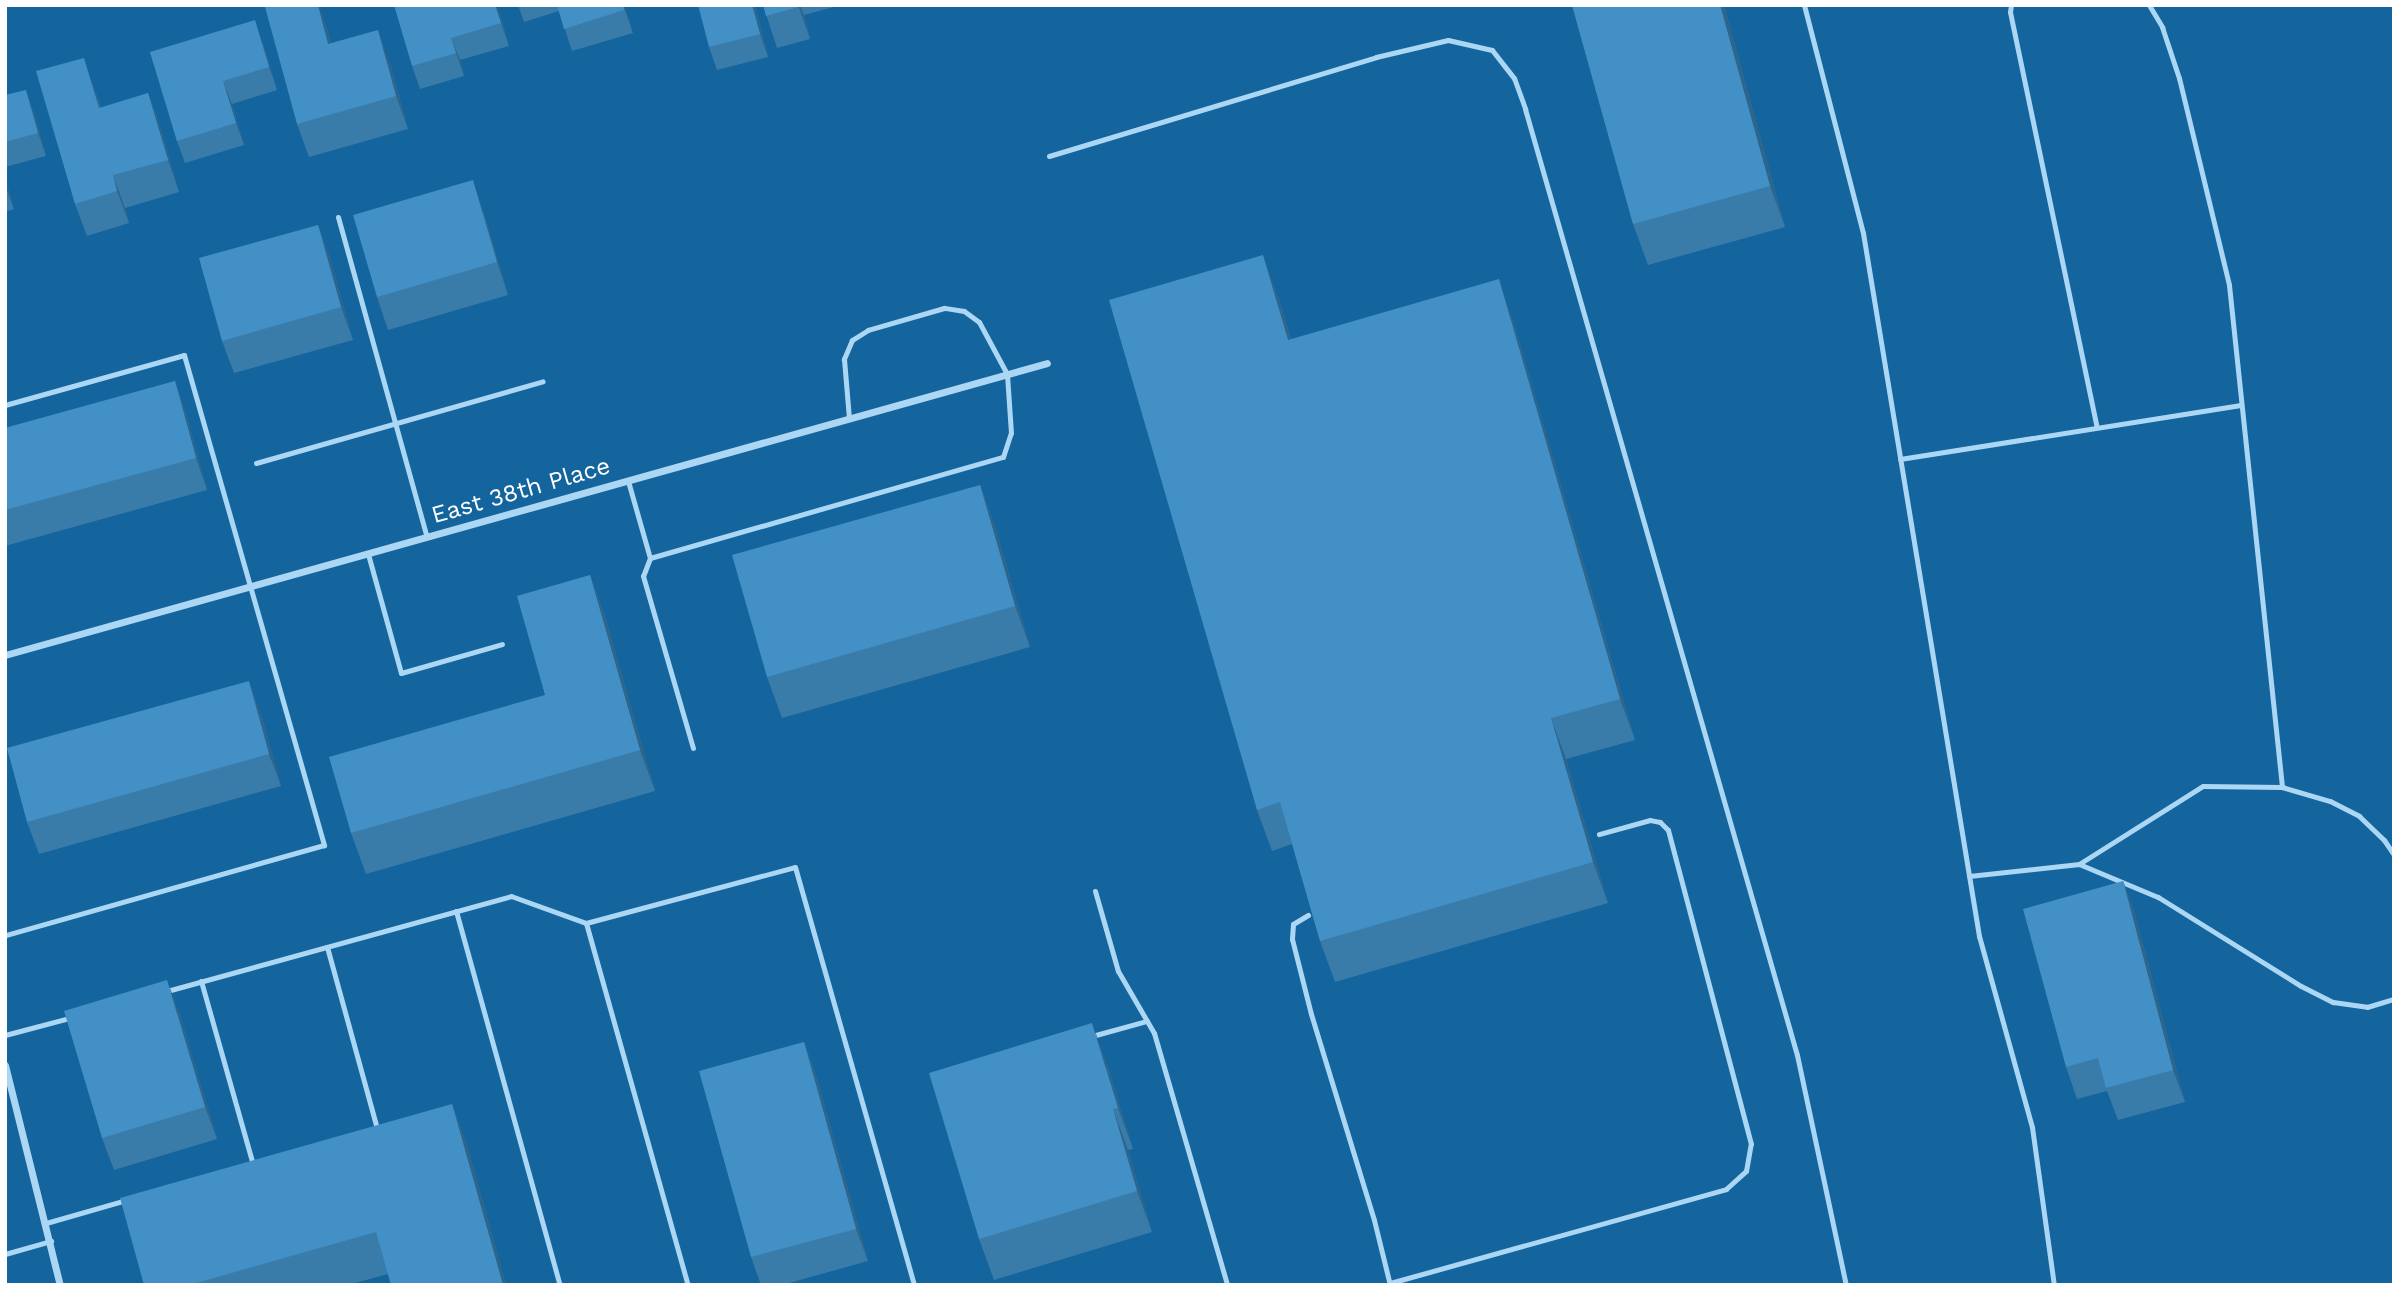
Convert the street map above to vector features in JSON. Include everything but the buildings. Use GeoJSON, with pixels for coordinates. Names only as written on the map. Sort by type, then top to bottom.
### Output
{"type":"FeatureCollection","features":[{"type":"Feature","properties":{"kind":"street","name":"East 38th Place"},"geometry":{"type":"LineString","coordinates":[[5,655],[1047,363]]}},
{"type":"Feature","properties":{"kind":"street"},"geometry":{"type":"LineString","coordinates":[[5,1065],[60,1285]]}},
{"type":"Feature","properties":{"kind":"lane"},"geometry":{"type":"LineString","coordinates":[[1804,5],[1863,233],[1979,936],[2032,1127],[2054,1285]]}},
{"type":"Feature","properties":{"kind":"lane"},"geometry":{"type":"LineString","coordinates":[[2011,5],[2010,12],[2097,427]]}},
{"type":"Feature","properties":{"kind":"lane"},"geometry":{"type":"LineString","coordinates":[[2149,5],[2162,27],[2179,78],[2229,285],[2282,787]]}},
{"type":"Feature","properties":{"kind":"lane"},"geometry":{"type":"LineString","coordinates":[[1049,156],[1376,57],[1448,40],[1492,50],[1514,78],[1797,1055],[1846,1285]]}},
{"type":"Feature","properties":{"kind":"lane"},"geometry":{"type":"LineString","coordinates":[[338,217],[427,537]]}},
{"type":"Feature","properties":{"kind":"lane"},"geometry":{"type":"LineString","coordinates":[[650,558],[1003,457],[1010,433],[1007,374],[979,322],[964,311],[944,308],[868,330],[852,340],[844,359],[849,418]]}},
{"type":"Feature","properties":{"kind":"lane"},"geometry":{"type":"LineString","coordinates":[[5,405],[184,355],[324,845],[5,935]]}},
{"type":"Feature","properties":{"kind":"lane"},"geometry":{"type":"LineString","coordinates":[[256,463],[543,381]]}},
{"type":"Feature","properties":{"kind":"lane"},"geometry":{"type":"LineString","coordinates":[[1900,458],[2241,405]]}},
{"type":"Feature","properties":{"kind":"lane"},"geometry":{"type":"LineString","coordinates":[[628,481],[650,558],[643,576],[693,748]]}},
{"type":"Feature","properties":{"kind":"lane"},"geometry":{"type":"LineString","coordinates":[[368,554],[401,673],[502,644]]}},
{"type":"Feature","properties":{"kind":"lane"},"geometry":{"type":"LineString","coordinates":[[1969,876],[2078,864],[2203,786],[2282,787],[2330,801],[2359,816],[2384,840],[2394,855]]}},
{"type":"Feature","properties":{"kind":"lane"},"geometry":{"type":"LineString","coordinates":[[1308,915],[1293,924],[1291,931],[1311,1014],[1374,1220],[1390,1284],[1726,1189],[1745,1171],[1751,1144],[1668,830],[1660,822],[1650,820],[1599,834]]}},
{"type":"Feature","properties":{"kind":"lane"},"geometry":{"type":"LineString","coordinates":[[2078,864],[2158,897],[2301,986],[2333,1002],[2367,1007],[2394,999]]}},
{"type":"Feature","properties":{"kind":"lane"},"geometry":{"type":"LineString","coordinates":[[162,992],[512,896],[586,923],[795,867],[914,1285]]}},
{"type":"Feature","properties":{"kind":"lane"},"geometry":{"type":"LineString","coordinates":[[1095,891],[1118,971],[1154,1033],[1227,1283],[1218,1285]]}},
{"type":"Feature","properties":{"kind":"lane"},"geometry":{"type":"LineString","coordinates":[[456,911],[560,1285]]}},
{"type":"Feature","properties":{"kind":"lane"},"geometry":{"type":"LineString","coordinates":[[586,923],[688,1285]]}},
{"type":"Feature","properties":{"kind":"lane"},"geometry":{"type":"LineString","coordinates":[[327,947],[378,1130],[365,1133]]}},
{"type":"Feature","properties":{"kind":"lane"},"geometry":{"type":"LineString","coordinates":[[201,981],[253,1165]]}},
{"type":"Feature","properties":{"kind":"lane"},"geometry":{"type":"LineString","coordinates":[[5,1035],[84,1014]]}},
{"type":"Feature","properties":{"kind":"lane"},"geometry":{"type":"LineString","coordinates":[[1084,1039],[1147,1021]]}},
{"type":"Feature","properties":{"kind":"lane"},"geometry":{"type":"LineString","coordinates":[[240,1168],[265,1161]]}},
{"type":"Feature","properties":{"kind":"lane"},"geometry":{"type":"LineString","coordinates":[[46,1223],[136,1197]]}},
{"type":"Feature","properties":{"kind":"lane"},"geometry":{"type":"LineString","coordinates":[[5,1254],[51,1241]]}}]}
